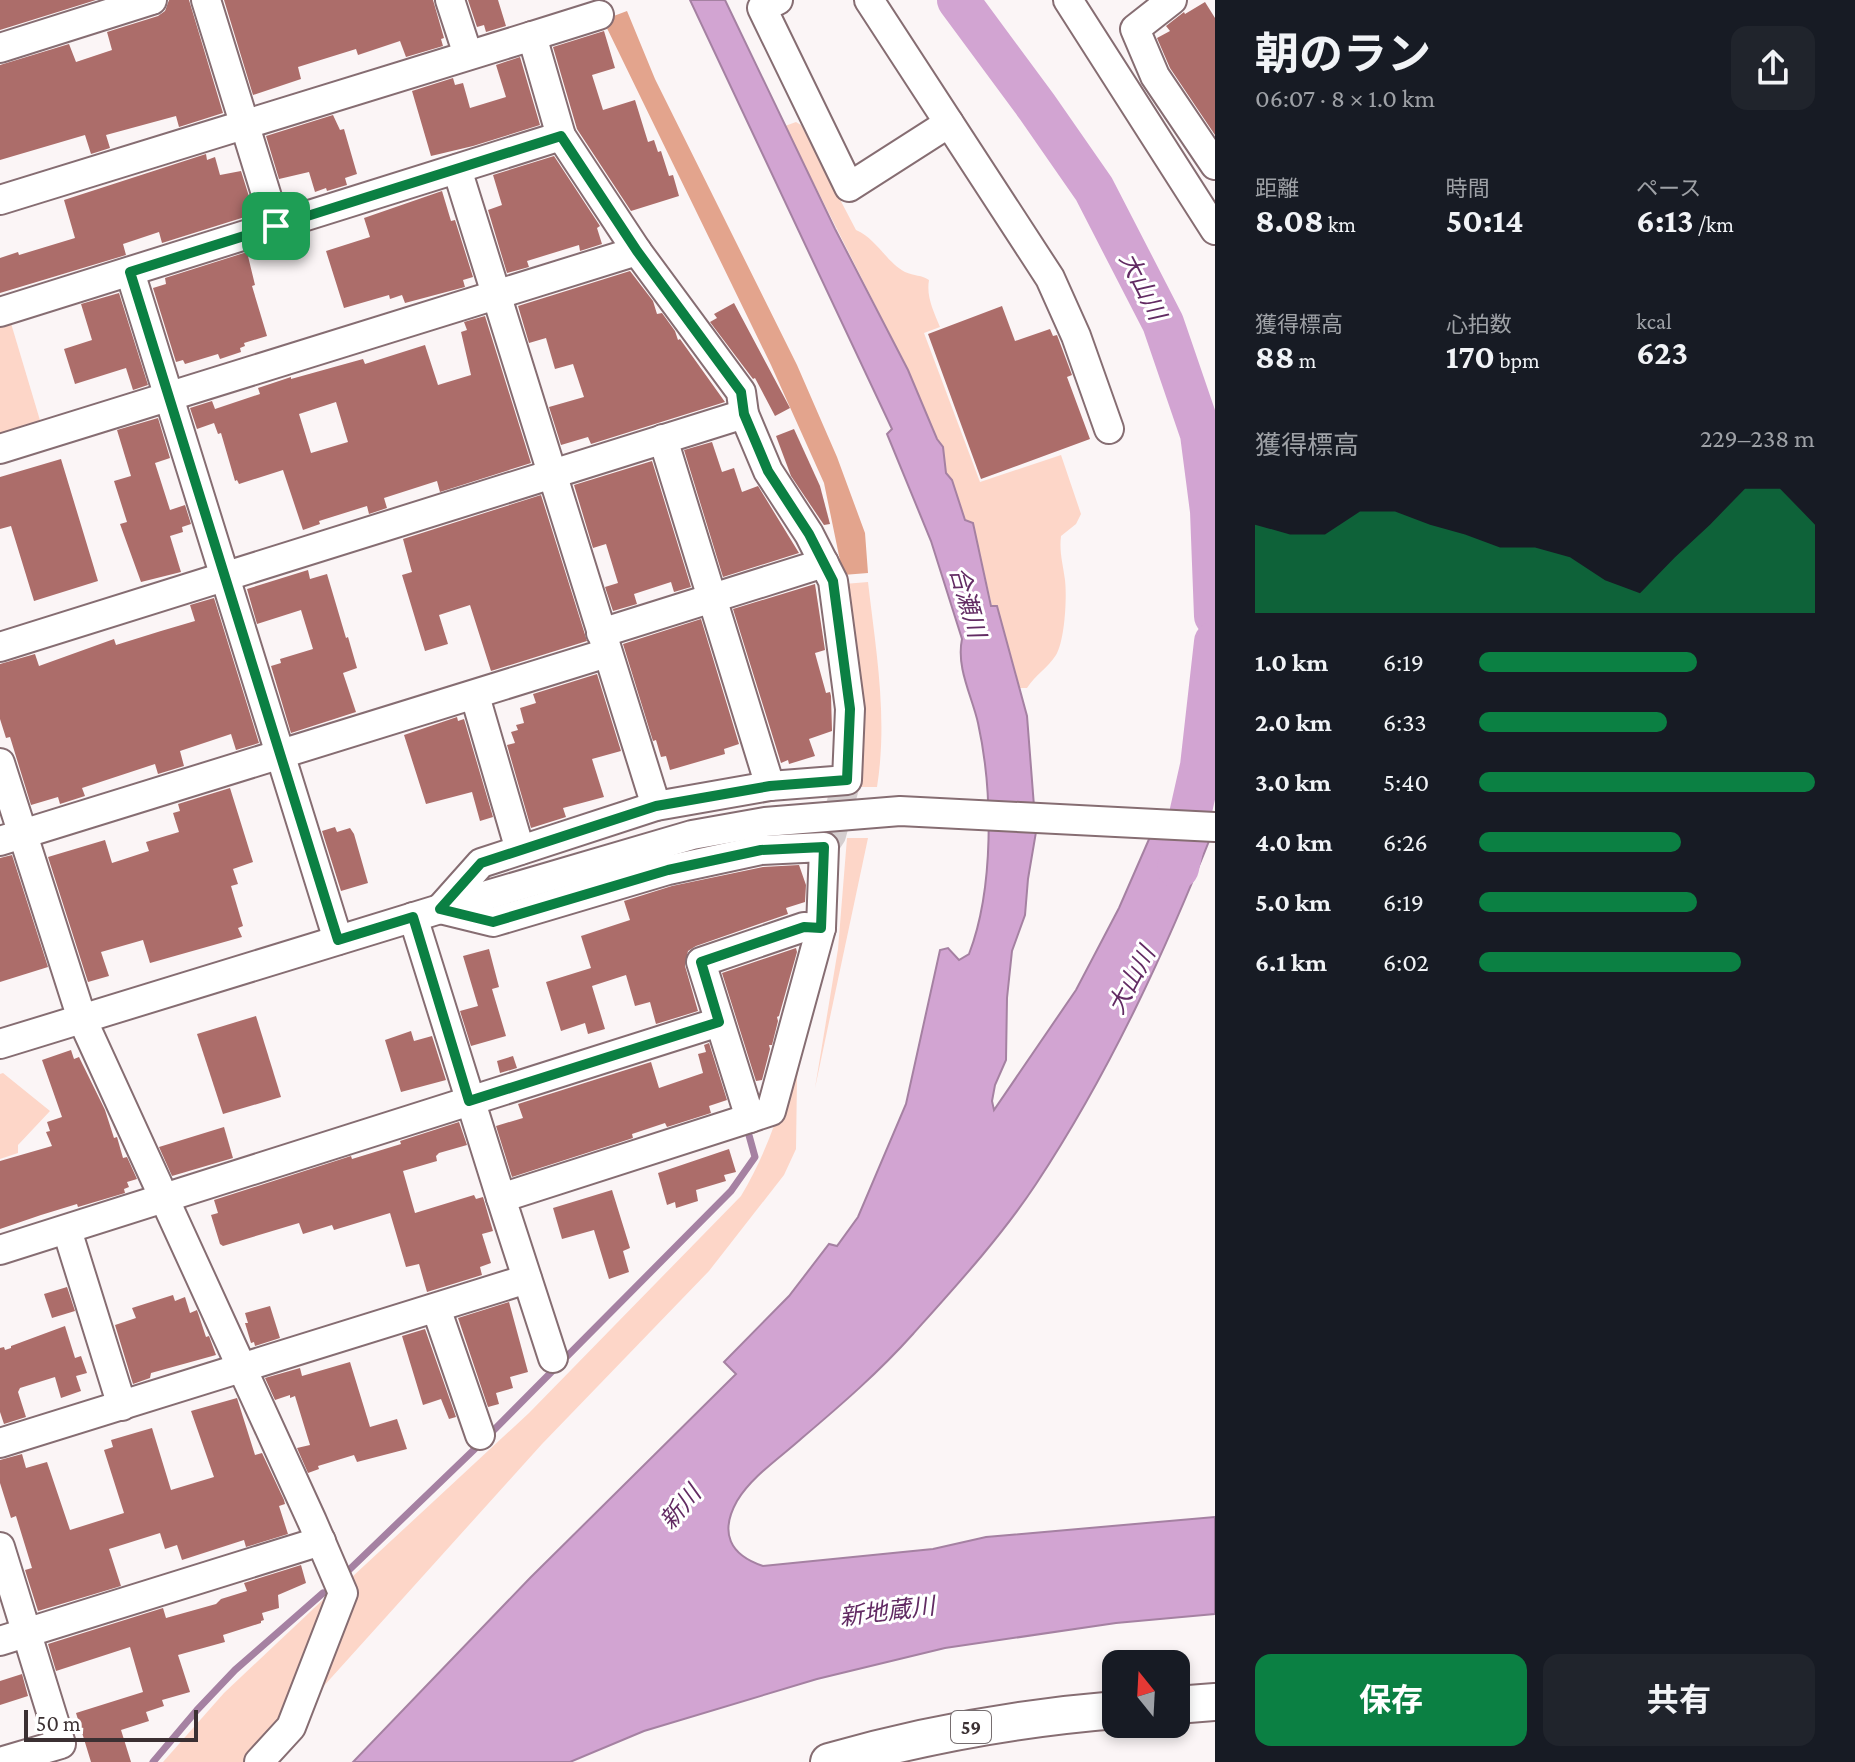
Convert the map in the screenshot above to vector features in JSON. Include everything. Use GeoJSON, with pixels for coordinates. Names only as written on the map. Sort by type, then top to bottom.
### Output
{"type":"FeatureCollection","features":[{"type":"Feature","properties":{"kind":"main road"},"geometry":{"type":"LineString","coordinates":[[1190,1704],[1215,1702]]}},
{"type":"Feature","properties":{"kind":"main road","name":"59"},"geometry":{"type":"LineString","coordinates":[[829,1762],[900,1741],[988,1724],[1102,1712]]}},
{"type":"Feature","properties":{"kind":"street"},"geometry":{"type":"LineString","coordinates":[[0,48],[152,0]]}},
{"type":"Feature","properties":{"kind":"street"},"geometry":{"type":"LineString","coordinates":[[206,0],[276,226]]}},
{"type":"Feature","properties":{"kind":"street"},"geometry":{"type":"LineString","coordinates":[[450,0],[468,55]]}},
{"type":"Feature","properties":{"kind":"street"},"geometry":{"type":"LineString","coordinates":[[778,0],[762,8],[849,187],[949,123]]}},
{"type":"Feature","properties":{"kind":"street"},"geometry":{"type":"LineString","coordinates":[[869,0],[1050,278],[1076,336],[1109,429]]}},
{"type":"Feature","properties":{"kind":"street"},"geometry":{"type":"LineString","coordinates":[[1068,0],[1215,230]]}},
{"type":"Feature","properties":{"kind":"street"},"geometry":{"type":"LineString","coordinates":[[1172,0],[1135,29],[1155,76],[1215,165]]}},
{"type":"Feature","properties":{"kind":"street"},"geometry":{"type":"LineString","coordinates":[[0,200],[599,15]]}},
{"type":"Feature","properties":{"kind":"street"},"geometry":{"type":"LineString","coordinates":[[440,909],[481,863],[656,806],[770,786],[847,780],[850,709],[833,581],[768,471],[744,414],[741,392],[637,251],[561,136],[532,36]]}},
{"type":"Feature","properties":{"kind":"street"},"geometry":{"type":"LineString","coordinates":[[0,312],[561,136]]}},
{"type":"Feature","properties":{"kind":"street"},"geometry":{"type":"LineString","coordinates":[[457,169],[656,806]]}},
{"type":"Feature","properties":{"kind":"street"},"geometry":{"type":"LineString","coordinates":[[0,449],[637,251]]}},
{"type":"Feature","properties":{"kind":"street"},"geometry":{"type":"LineString","coordinates":[[130,272],[338,940]]}},
{"type":"Feature","properties":{"kind":"street"},"geometry":{"type":"LineString","coordinates":[[0,647],[744,414]]}},
{"type":"Feature","properties":{"kind":"street"},"geometry":{"type":"LineString","coordinates":[[663,439],[770,786]]}},
{"type":"Feature","properties":{"kind":"street"},"geometry":{"type":"LineString","coordinates":[[11,838],[475,696],[712,598],[824,563]]}},
{"type":"Feature","properties":{"kind":"street"},"geometry":{"type":"LineString","coordinates":[[475,696],[520,850]]}},
{"type":"Feature","properties":{"kind":"street"},"geometry":{"type":"LineString","coordinates":[[0,763],[11,838],[82,1019],[343,1593],[291,1727],[259,1762]]}},
{"type":"Feature","properties":{"kind":"street"},"geometry":{"type":"LineString","coordinates":[[0,1044],[692,835],[765,822],[900,811],[1215,827]]}},
{"type":"Feature","properties":{"kind":"street"},"geometry":{"type":"LineString","coordinates":[[440,909],[493,922],[668,870],[761,850],[824,847],[821,928],[771,1111],[501,1198]]}},
{"type":"Feature","properties":{"kind":"street"},"geometry":{"type":"LineString","coordinates":[[413,917],[553,1358]]}},
{"type":"Feature","properties":{"kind":"street"},"geometry":{"type":"LineString","coordinates":[[750,1118],[701,962],[804,927],[821,928]]}},
{"type":"Feature","properties":{"kind":"street"},"geometry":{"type":"LineString","coordinates":[[0,1250],[719,1022]]}},
{"type":"Feature","properties":{"kind":"street"},"geometry":{"type":"LineString","coordinates":[[67,1230],[122,1406]]}},
{"type":"Feature","properties":{"kind":"street"},"geometry":{"type":"LineString","coordinates":[[0,1443],[527,1279]]}},
{"type":"Feature","properties":{"kind":"street"},"geometry":{"type":"LineString","coordinates":[[436,1308],[480,1435]]}},
{"type":"Feature","properties":{"kind":"street"},"geometry":{"type":"LineString","coordinates":[[13,1637],[321,1541]]}},
{"type":"Feature","properties":{"kind":"street"},"geometry":{"type":"LineString","coordinates":[[0,1547],[13,1637],[64,1753],[0,1762]]}},
{"type":"Feature","properties":{"kind":"shaded area"},"geometry":{"type":"Polygon","coordinates":[[[627,11],[655,79],[797,365],[837,457],[865,533],[868,573],[843,575],[824,483],[771,365],[603,20],[627,11]]]}},
{"type":"Feature","properties":{"kind":"shaded area"},"geometry":{"type":"Polygon","coordinates":[[[796,122],[801,125],[856,230],[870,239],[898,268],[929,280],[930,298],[940,327],[924,333],[980,482],[1061,455],[1081,514],[1076,524],[1061,536],[1066,597],[1059,648],[1053,660],[1027,688],[1020,688],[997,606],[992,606],[973,524],[965,520],[952,480],[946,473],[943,447],[908,370],[785,126],[796,122]]]}},
{"type":"Feature","properties":{"kind":"shaded area"},"geometry":{"type":"Polygon","coordinates":[[[10,320],[42,427],[0,440],[0,323],[10,320]]]}},
{"type":"Feature","properties":{"kind":"shaded area"},"geometry":{"type":"Polygon","coordinates":[[[868,582],[880,684],[880,761],[877,787],[850,787],[844,584],[868,582]]]}},
{"type":"Feature","properties":{"kind":"shaded area"},"geometry":{"type":"Polygon","coordinates":[[[847,838],[868,838],[815,1088],[838,949],[847,838]]]}},
{"type":"Feature","properties":{"kind":"shaded area"},"geometry":{"type":"Polygon","coordinates":[[[816,966],[797,1078],[796,1149],[784,1175],[709,1271],[542,1444],[322,1688],[316,1686],[356,1591],[352,1577],[529,1413],[741,1196],[756,1169],[778,1113],[816,966]]]}},
{"type":"Feature","properties":{"kind":"shaded area"},"geometry":{"type":"Polygon","coordinates":[[[3,1073],[50,1111],[18,1145],[18,1153],[0,1159],[0,1074],[3,1073]]]}},
{"type":"Feature","properties":{"kind":"shaded area"},"geometry":{"type":"Polygon","coordinates":[[[328,1595],[325,1610],[268,1742],[249,1762],[163,1762],[224,1693],[328,1595]]]}},
{"type":"Feature","properties":{"kind":"water"},"geometry":{"type":"Polygon","coordinates":[[[690,0],[725,0],[943,447],[946,473],[952,480],[965,520],[973,523],[991,606],[997,606],[1027,716],[1036,832],[1025,915],[1012,951],[1007,998],[1006,1060],[995,1085],[994,1110],[1076,990],[1119,908],[1160,814],[1215,826],[1135,1010],[1063,1142],[1036,1184],[978,1261],[900,1348],[751,1483],[732,1513],[729,1523],[731,1541],[742,1556],[763,1566],[933,1549],[986,1537],[1215,1517],[1215,1614],[1116,1623],[945,1648],[817,1679],[644,1731],[570,1762],[353,1762],[530,1578],[736,1374],[724,1362],[789,1296],[829,1244],[837,1246],[858,1217],[906,1104],[940,950],[948,948],[959,960],[969,954],[983,900],[988,809],[983,750],[961,661],[962,639],[931,541],[887,434],[892,429],[690,0]]]}},
{"type":"Feature","properties":{"kind":"building"},"geometry":{"type":"Polygon","coordinates":[[[0,0],[96,0],[0,30],[0,0]]]}},
{"type":"Feature","properties":{"kind":"building"},"geometry":{"type":"Polygon","coordinates":[[[169,0],[189,0],[223,113],[179,127],[176,116],[106,135],[110,148],[91,154],[85,135],[0,160],[0,65],[69,44],[76,62],[112,50],[107,32],[158,16],[165,11],[169,0]]]}},
{"type":"Feature","properties":{"kind":"building"},"geometry":{"type":"Polygon","coordinates":[[[224,0],[433,0],[444,38],[441,39],[443,46],[406,57],[400,41],[358,55],[356,49],[298,67],[301,79],[253,95],[224,0]]]}},
{"type":"Feature","properties":{"kind":"building"},"geometry":{"type":"Polygon","coordinates":[[[468,0],[498,0],[506,26],[486,32],[484,25],[477,27],[468,0]]]}},
{"type":"Feature","properties":{"kind":"building"},"geometry":{"type":"Polygon","coordinates":[[[1205,2],[1215,18],[1215,135],[1170,68],[1157,38],[1170,31],[1166,26],[1184,12],[1205,2]]]}},
{"type":"Feature","properties":{"kind":"building"},"geometry":{"type":"Polygon","coordinates":[[[604,31],[615,68],[592,75],[603,110],[635,100],[648,142],[654,140],[658,152],[661,151],[679,196],[631,211],[577,129],[553,47],[604,31]]]}},
{"type":"Feature","properties":{"kind":"building"},"geometry":{"type":"Polygon","coordinates":[[[520,57],[540,125],[431,156],[412,91],[453,78],[455,85],[463,83],[470,108],[506,97],[496,65],[520,57]]]}},
{"type":"Feature","properties":{"kind":"building"},"geometry":{"type":"Polygon","coordinates":[[[333,115],[340,130],[344,129],[357,174],[345,178],[347,185],[315,192],[309,172],[279,179],[266,136],[333,115]]]}},
{"type":"Feature","properties":{"kind":"building"},"geometry":{"type":"Polygon","coordinates":[[[206,154],[207,160],[215,157],[220,175],[241,171],[253,209],[246,211],[248,216],[162,243],[159,232],[123,244],[126,255],[0,293],[0,258],[75,238],[64,200],[206,154]]]}},
{"type":"Feature","properties":{"kind":"building"},"geometry":{"type":"Polygon","coordinates":[[[554,156],[600,226],[597,228],[602,244],[580,251],[579,245],[527,261],[529,267],[507,273],[488,210],[502,205],[493,175],[554,156]]]}},
{"type":"Feature","properties":{"kind":"building"},"geometry":{"type":"Polygon","coordinates":[[[442,191],[473,277],[463,280],[465,287],[405,303],[402,295],[390,299],[389,295],[344,308],[326,251],[370,237],[364,218],[442,191]]]}},
{"type":"Feature","properties":{"kind":"building"},"geometry":{"type":"Polygon","coordinates":[[[247,252],[255,285],[252,286],[267,336],[244,343],[241,352],[220,359],[218,354],[185,364],[183,360],[176,362],[153,288],[166,284],[165,278],[247,252]]]}},
{"type":"Feature","properties":{"kind":"building"},"geometry":{"type":"Polygon","coordinates":[[[630,271],[653,301],[657,314],[662,313],[678,340],[725,402],[591,444],[588,437],[561,445],[549,407],[584,397],[573,364],[555,369],[546,338],[529,343],[518,306],[630,271]]]}},
{"type":"Feature","properties":{"kind":"building"},"geometry":{"type":"Polygon","coordinates":[[[119,293],[148,385],[133,390],[126,368],[75,384],[64,349],[92,340],[81,304],[119,293]]]}},
{"type":"Feature","properties":{"kind":"building"},"geometry":{"type":"Polygon","coordinates":[[[734,303],[790,408],[775,416],[755,378],[710,322],[717,318],[714,314],[734,303]]]}},
{"type":"Feature","properties":{"kind":"building"},"geometry":{"type":"Polygon","coordinates":[[[1002,306],[1015,341],[1050,329],[1053,336],[1057,335],[1072,375],[1067,377],[1090,439],[981,479],[928,334],[1002,306]]]}},
{"type":"Feature","properties":{"kind":"building"},"geometry":{"type":"Polygon","coordinates":[[[485,316],[531,463],[440,492],[437,481],[384,498],[387,508],[369,514],[367,506],[319,521],[320,524],[303,530],[283,470],[239,484],[235,481],[221,433],[218,434],[214,423],[197,429],[190,408],[212,401],[215,409],[260,394],[258,388],[291,377],[363,359],[365,364],[425,345],[438,385],[471,375],[461,332],[467,330],[464,322],[485,316]],[[336,402],[299,414],[311,453],[348,442],[336,402]]]}},
{"type":"Feature","properties":{"kind":"building"},"geometry":{"type":"Polygon","coordinates":[[[158,418],[170,458],[155,463],[170,510],[185,505],[191,524],[182,527],[183,532],[170,536],[181,572],[141,582],[120,524],[127,522],[114,481],[131,476],[117,430],[158,418]]]}},
{"type":"Feature","properties":{"kind":"building"},"geometry":{"type":"Polygon","coordinates":[[[794,429],[820,486],[830,524],[824,525],[791,476],[776,436],[794,429]]]}},
{"type":"Feature","properties":{"kind":"building"},"geometry":{"type":"Polygon","coordinates":[[[712,442],[722,472],[734,468],[742,492],[758,486],[799,553],[723,577],[684,450],[712,442]]]}},
{"type":"Feature","properties":{"kind":"building"},"geometry":{"type":"Polygon","coordinates":[[[61,459],[98,581],[34,601],[11,526],[0,529],[0,477],[61,459]]]}},
{"type":"Feature","properties":{"kind":"building"},"geometry":{"type":"Polygon","coordinates":[[[652,461],[691,587],[674,592],[671,582],[634,594],[637,604],[613,611],[605,587],[618,583],[606,544],[593,548],[574,485],[652,461]]]}},
{"type":"Feature","properties":{"kind":"building"},"geometry":{"type":"Polygon","coordinates":[[[541,495],[587,641],[491,671],[470,605],[439,615],[448,644],[425,651],[402,575],[412,572],[403,539],[541,495]]]}},
{"type":"Feature","properties":{"kind":"building"},"geometry":{"type":"Polygon","coordinates":[[[308,570],[310,579],[327,574],[357,668],[343,673],[356,712],[291,733],[271,666],[281,663],[280,659],[313,649],[301,610],[257,624],[247,589],[308,570]]]}},
{"type":"Feature","properties":{"kind":"building"},"geometry":{"type":"Polygon","coordinates":[[[815,584],[825,650],[815,653],[826,693],[830,692],[831,696],[832,731],[809,739],[815,756],[789,764],[788,760],[781,763],[733,609],[815,584]]]}},
{"type":"Feature","properties":{"kind":"building"},"geometry":{"type":"Polygon","coordinates":[[[214,598],[259,743],[236,750],[231,734],[180,751],[184,766],[158,774],[155,764],[82,788],[85,796],[60,804],[58,797],[31,805],[10,737],[6,738],[0,719],[0,664],[35,654],[39,666],[114,639],[116,645],[195,621],[190,605],[214,598]]]}},
{"type":"Feature","properties":{"kind":"building"},"geometry":{"type":"Polygon","coordinates":[[[701,619],[739,744],[724,749],[725,754],[670,770],[666,756],[661,757],[656,740],[653,741],[623,644],[701,619]]]}},
{"type":"Feature","properties":{"kind":"building"},"geometry":{"type":"Polygon","coordinates":[[[597,674],[621,751],[592,759],[604,797],[563,808],[566,817],[531,828],[507,745],[515,743],[511,732],[518,730],[516,725],[524,723],[520,708],[536,703],[533,694],[597,674]]]}},
{"type":"Feature","properties":{"kind":"building"},"geometry":{"type":"Polygon","coordinates":[[[457,717],[458,721],[464,719],[493,817],[480,821],[472,792],[426,804],[404,735],[457,717]]]}},
{"type":"Feature","properties":{"kind":"building"},"geometry":{"type":"Polygon","coordinates":[[[230,788],[253,862],[233,869],[238,884],[231,886],[243,926],[238,928],[242,937],[150,963],[143,940],[101,952],[109,976],[88,982],[48,857],[105,840],[112,863],[149,851],[146,842],[179,832],[173,813],[180,811],[178,804],[230,788]]]}},
{"type":"Feature","properties":{"kind":"building"},"geometry":{"type":"Polygon","coordinates":[[[335,827],[337,832],[350,828],[354,834],[368,883],[341,891],[322,831],[335,827]]]}},
{"type":"Feature","properties":{"kind":"building"},"geometry":{"type":"Polygon","coordinates":[[[12,855],[48,967],[0,982],[0,858],[12,855]]]}},
{"type":"Feature","properties":{"kind":"building"},"geometry":{"type":"Polygon","coordinates":[[[799,865],[806,885],[805,902],[786,908],[788,914],[688,951],[685,966],[698,1011],[656,1024],[650,1002],[635,1006],[626,975],[592,986],[605,1029],[588,1034],[585,1023],[561,1031],[546,982],[591,968],[581,936],[630,920],[624,901],[672,886],[763,867],[799,865]]]}},
{"type":"Feature","properties":{"kind":"building"},"geometry":{"type":"Polygon","coordinates":[[[796,948],[762,1080],[756,1081],[722,973],[796,948]]]}},
{"type":"Feature","properties":{"kind":"building"},"geometry":{"type":"Polygon","coordinates":[[[489,949],[499,987],[492,989],[506,1036],[471,1046],[460,1011],[478,1006],[463,956],[489,949]]]}},
{"type":"Feature","properties":{"kind":"building"},"geometry":{"type":"Polygon","coordinates":[[[256,1016],[281,1097],[223,1114],[197,1034],[256,1016]]]}},
{"type":"Feature","properties":{"kind":"building"},"geometry":{"type":"Polygon","coordinates":[[[411,1031],[414,1041],[432,1036],[446,1080],[401,1092],[385,1040],[411,1031]]]}},
{"type":"Feature","properties":{"kind":"building"},"geometry":{"type":"Polygon","coordinates":[[[709,1043],[727,1100],[709,1106],[711,1113],[667,1127],[665,1123],[632,1134],[633,1138],[512,1177],[496,1126],[523,1118],[518,1104],[651,1062],[659,1088],[703,1073],[698,1054],[706,1052],[704,1045],[709,1043]]]}},
{"type":"Feature","properties":{"kind":"building"},"geometry":{"type":"Polygon","coordinates":[[[71,1050],[74,1059],[79,1057],[105,1110],[114,1138],[117,1137],[123,1158],[127,1157],[137,1179],[127,1182],[129,1187],[124,1189],[125,1193],[78,1207],[77,1204],[0,1229],[0,1161],[52,1146],[46,1132],[50,1131],[47,1122],[62,1117],[42,1060],[71,1050]]]}},
{"type":"Feature","properties":{"kind":"building"},"geometry":{"type":"Polygon","coordinates":[[[513,1056],[517,1068],[500,1073],[497,1061],[513,1056]]]}},
{"type":"Feature","properties":{"kind":"building"},"geometry":{"type":"Polygon","coordinates":[[[459,1122],[467,1145],[439,1153],[437,1161],[403,1171],[415,1213],[474,1195],[476,1199],[483,1197],[493,1231],[482,1234],[491,1263],[480,1267],[482,1275],[427,1292],[419,1264],[406,1267],[390,1213],[334,1230],[332,1225],[303,1234],[299,1223],[223,1246],[220,1244],[211,1215],[218,1213],[214,1200],[351,1156],[352,1159],[401,1144],[400,1141],[459,1122]]]}},
{"type":"Feature","properties":{"kind":"building"},"geometry":{"type":"Polygon","coordinates":[[[224,1127],[233,1158],[172,1176],[159,1147],[224,1127]]]}},
{"type":"Feature","properties":{"kind":"building"},"geometry":{"type":"Polygon","coordinates":[[[729,1149],[736,1172],[724,1175],[726,1181],[696,1190],[698,1201],[676,1208],[675,1202],[667,1205],[658,1173],[729,1149]]]}},
{"type":"Feature","properties":{"kind":"building"},"geometry":{"type":"Polygon","coordinates":[[[612,1190],[630,1248],[623,1251],[629,1272],[609,1279],[594,1230],[562,1239],[553,1208],[612,1190]]]}},
{"type":"Feature","properties":{"kind":"building"},"geometry":{"type":"Polygon","coordinates":[[[67,1287],[75,1311],[52,1318],[44,1294],[67,1287]]]}},
{"type":"Feature","properties":{"kind":"building"},"geometry":{"type":"Polygon","coordinates":[[[173,1295],[175,1301],[185,1297],[190,1313],[197,1310],[216,1355],[151,1373],[150,1378],[133,1384],[115,1325],[136,1318],[132,1308],[173,1295]]]}},
{"type":"Feature","properties":{"kind":"building"},"geometry":{"type":"Polygon","coordinates":[[[509,1302],[528,1372],[510,1377],[513,1388],[496,1393],[499,1404],[488,1407],[458,1318],[509,1302]]]}},
{"type":"Feature","properties":{"kind":"building"},"geometry":{"type":"Polygon","coordinates":[[[270,1306],[280,1338],[255,1346],[254,1342],[251,1343],[245,1313],[270,1306]]]}},
{"type":"Feature","properties":{"kind":"building"},"geometry":{"type":"Polygon","coordinates":[[[65,1326],[75,1358],[81,1356],[87,1373],[76,1376],[81,1391],[61,1398],[55,1377],[20,1388],[18,1392],[26,1417],[4,1424],[0,1412],[0,1348],[11,1348],[65,1326]]]}},
{"type":"Feature","properties":{"kind":"building"},"geometry":{"type":"Polygon","coordinates":[[[425,1329],[456,1417],[449,1419],[441,1399],[423,1405],[402,1336],[425,1329]]]}},
{"type":"Feature","properties":{"kind":"building"},"geometry":{"type":"Polygon","coordinates":[[[350,1362],[370,1427],[397,1419],[407,1449],[357,1462],[354,1455],[318,1466],[319,1469],[308,1473],[297,1448],[310,1445],[295,1396],[275,1400],[265,1378],[300,1368],[302,1376],[350,1362]]]}},
{"type":"Feature","properties":{"kind":"building"},"geometry":{"type":"Polygon","coordinates":[[[237,1398],[255,1455],[262,1453],[284,1500],[285,1504],[279,1506],[288,1534],[246,1547],[244,1540],[182,1560],[177,1545],[165,1549],[160,1533],[109,1549],[121,1586],[38,1611],[25,1570],[32,1568],[16,1516],[11,1518],[0,1483],[0,1460],[22,1454],[26,1468],[47,1462],[70,1530],[124,1513],[104,1450],[113,1447],[111,1440],[152,1428],[171,1490],[214,1477],[191,1411],[237,1398]]]}},
{"type":"Feature","properties":{"kind":"building"},"geometry":{"type":"Polygon","coordinates":[[[301,1565],[306,1583],[278,1595],[279,1608],[262,1613],[264,1620],[261,1623],[223,1635],[225,1642],[178,1655],[190,1692],[162,1700],[164,1706],[146,1712],[149,1721],[121,1730],[131,1762],[91,1762],[76,1713],[143,1692],[130,1647],[56,1671],[48,1644],[163,1608],[166,1618],[216,1604],[221,1599],[247,1591],[244,1583],[301,1565]]]}},
{"type":"Feature","properties":{"kind":"building"},"geometry":{"type":"Polygon","coordinates":[[[22,1674],[28,1696],[0,1705],[0,1681],[22,1674]]]}},
{"type":"Feature","properties":{"kind":"waterway","name":"大山川"},"geometry":{"type":"LineString","coordinates":[[958,0],[1094,189],[1163,323],[1201,434],[1211,511],[1215,616]]}},
{"type":"Feature","properties":{"kind":"waterway","name":"大山川"},"geometry":{"type":"LineString","coordinates":[[1178,868],[1201,766],[1215,642]]}},
{"type":"Feature","properties":{"kind":"waterway"},"geometry":{"type":"LineString","coordinates":[[349,1570],[482,1442],[731,1191],[755,1157],[747,1128]]}},
{"type":"Feature","properties":{"kind":"waterway"},"geometry":{"type":"LineString","coordinates":[[153,1762],[235,1670],[323,1593]]}},
{"type":"Feature","properties":{"kind":"tunnel"},"geometry":{"type":"LineString","coordinates":[[824,847],[832,835],[847,780]]}},
{"type":"Feature","properties":{"kind":"route"},"geometry":{"type":"LineString","coordinates":[[561,136],[637,251],[741,392],[744,414],[768,471],[809,534],[833,581],[850,709],[847,780],[770,786],[656,806],[481,863],[440,909],[493,922],[668,870],[761,850],[824,847],[821,928],[804,927],[701,962],[719,1022],[469,1101],[413,917],[338,940],[130,272],[276,226],[561,136]]}},
{"type":"Feature","properties":{"kind":"water label","name":"合瀬川"},"geometry":{"type":"Point","coordinates":[968,602]}},
{"type":"Feature","properties":{"kind":"water label","name":"新川"},"geometry":{"type":"Point","coordinates":[680,1507]}},
{"type":"Feature","properties":{"kind":"water label","name":"新地蔵川"},"geometry":{"type":"Point","coordinates":[887,1611]}}]}
